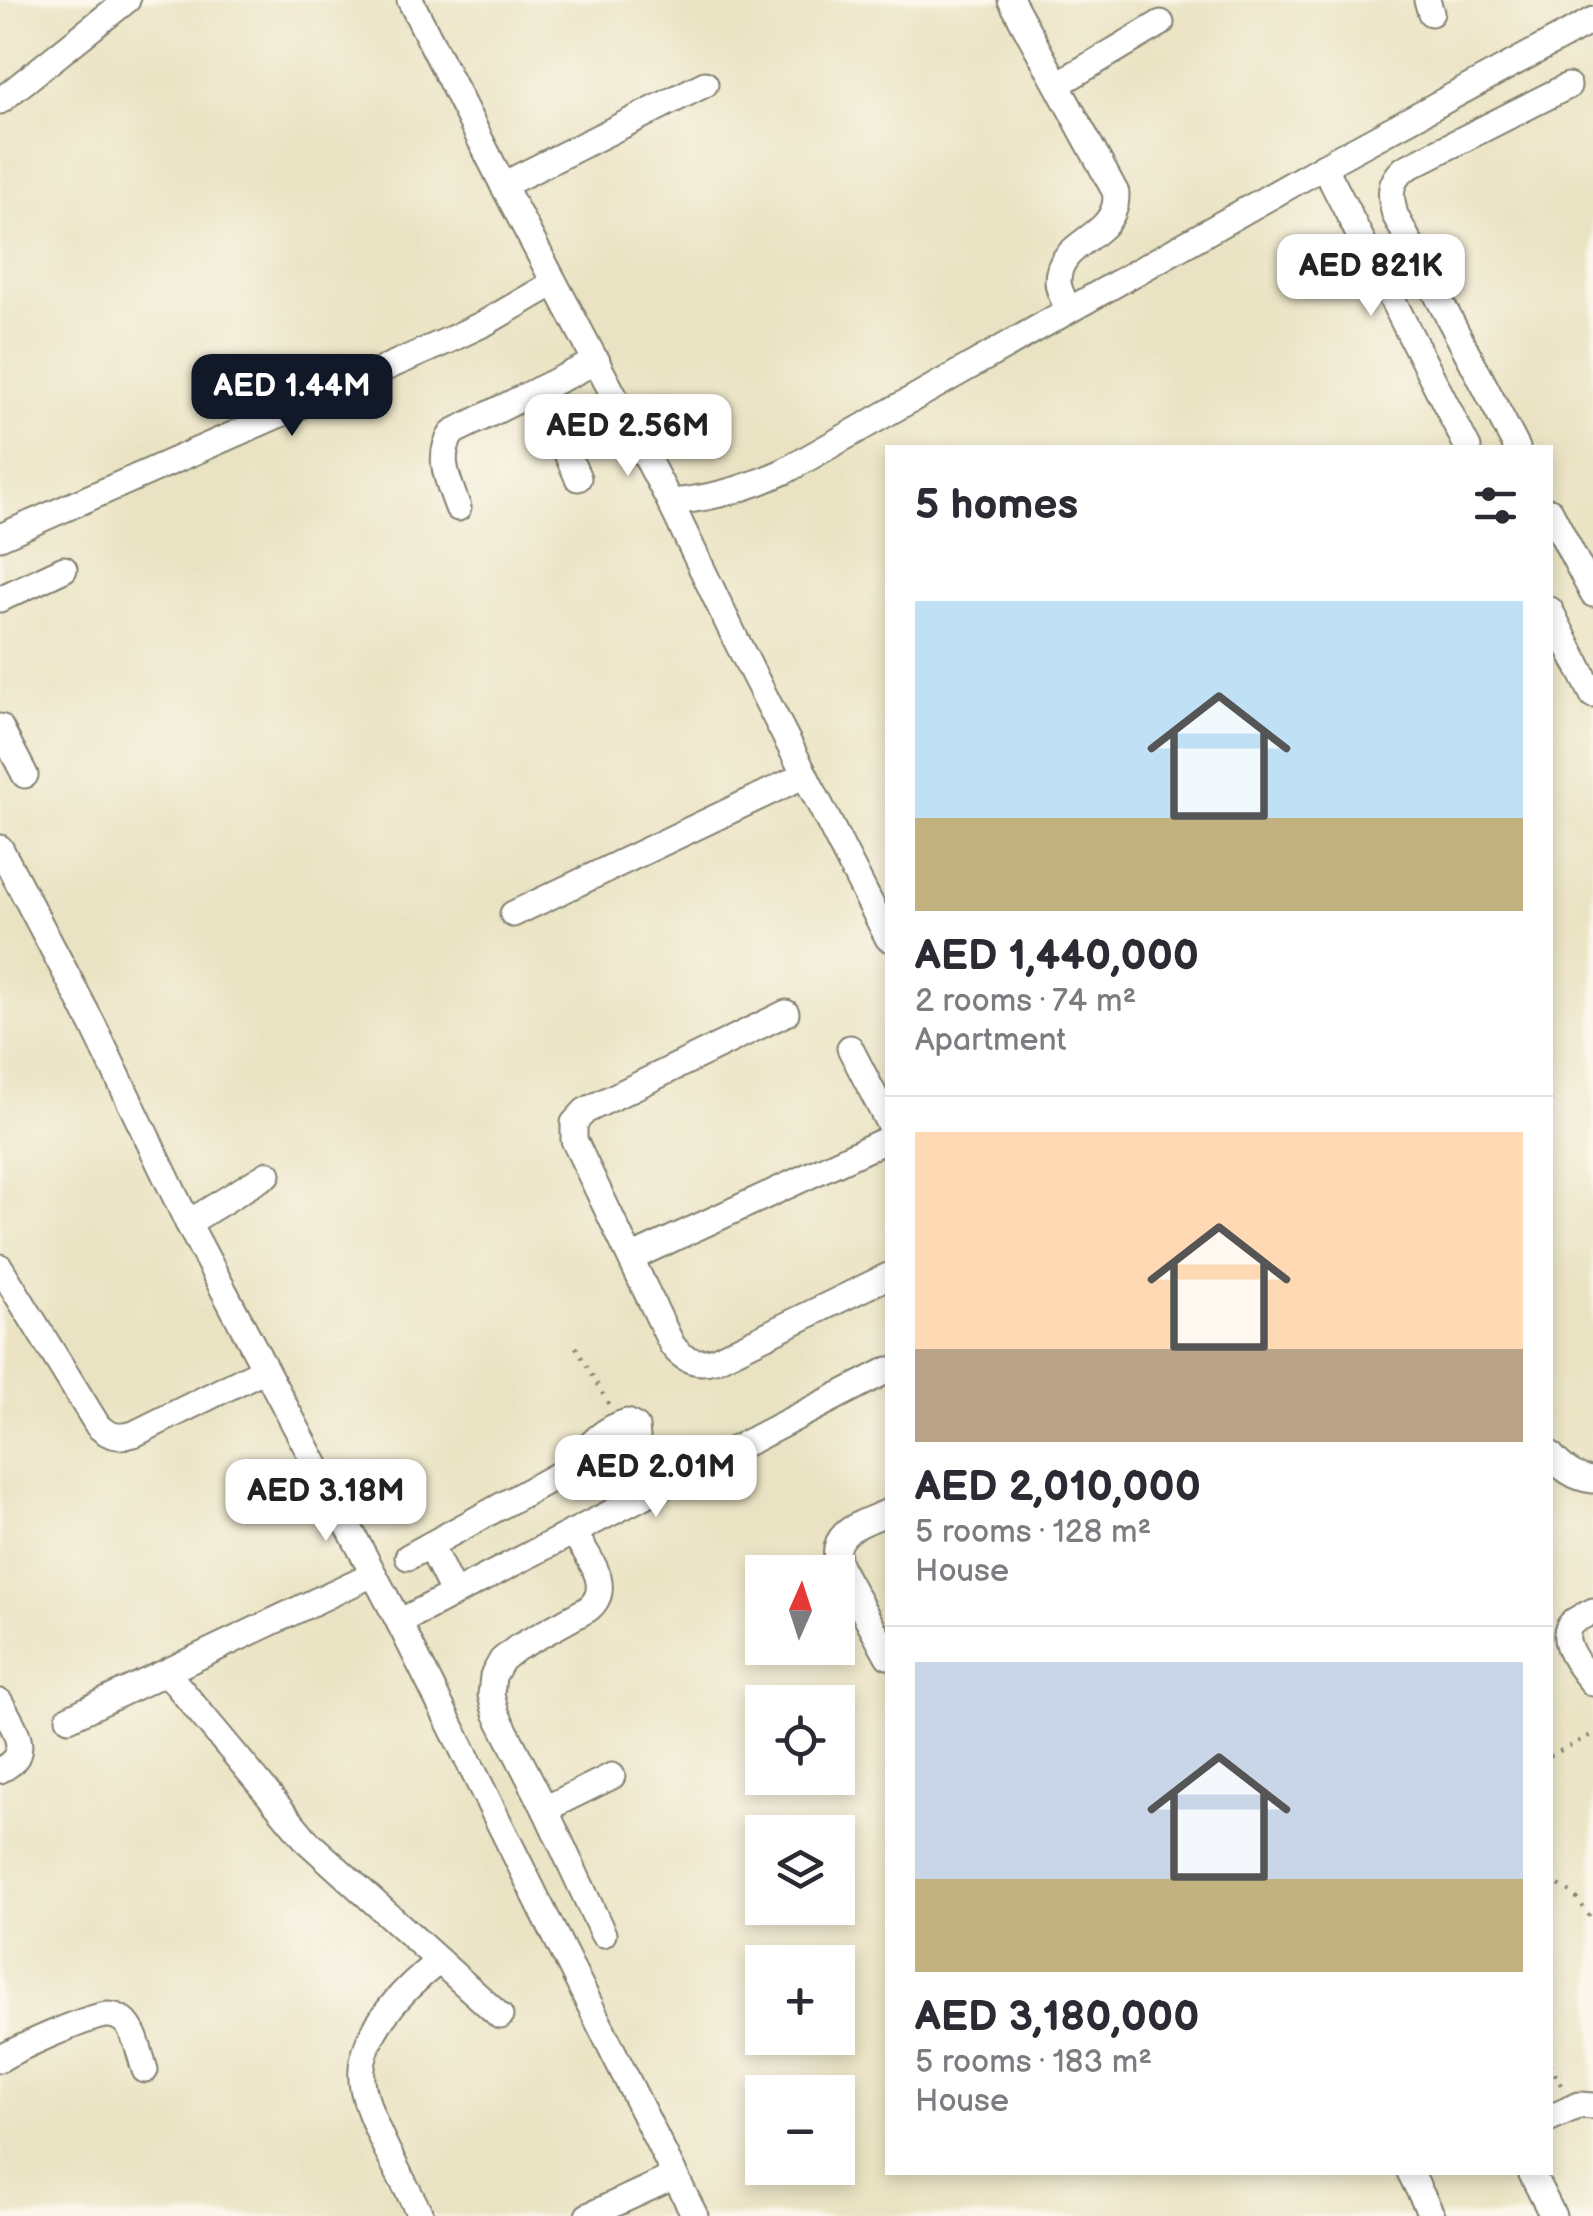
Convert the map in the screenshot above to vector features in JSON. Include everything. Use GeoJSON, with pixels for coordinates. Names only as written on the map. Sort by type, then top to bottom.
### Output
{"type":"FeatureCollection","features":[{"type":"Feature","properties":{"kind":"street"},"geometry":{"type":"LineString","coordinates":[[0,100],[127,0]]}},
{"type":"Feature","properties":{"kind":"street"},"geometry":{"type":"LineString","coordinates":[[410,0],[670,502],[885,932]]}},
{"type":"Feature","properties":{"kind":"street"},"geometry":{"type":"LineString","coordinates":[[1010,0],[1116,193],[1114,212],[1069,254],[1060,268],[1058,285],[1069,310]]}},
{"type":"Feature","properties":{"kind":"street"},"geometry":{"type":"LineString","coordinates":[[670,502],[741,490],[786,471],[1324,166],[1593,20]]}},
{"type":"Feature","properties":{"kind":"street"},"geometry":{"type":"LineString","coordinates":[[1058,84],[1161,23]]}},
{"type":"Feature","properties":{"kind":"street"},"geometry":{"type":"LineString","coordinates":[[503,185],[705,84]]}},
{"type":"Feature","properties":{"kind":"street"},"geometry":{"type":"LineString","coordinates":[[1515,445],[1396,215],[1390,190],[1394,178],[1404,169],[1568,86]]}},
{"type":"Feature","properties":{"kind":"street"},"geometry":{"type":"LineString","coordinates":[[1324,166],[1466,445]]}},
{"type":"Feature","properties":{"kind":"street"},"geometry":{"type":"LineString","coordinates":[[0,536],[449,340],[554,283]]}},
{"type":"Feature","properties":{"kind":"street"},"geometry":{"type":"LineString","coordinates":[[458,508],[443,457],[445,443],[453,432],[597,361]]}},
{"type":"Feature","properties":{"kind":"street"},"geometry":{"type":"LineString","coordinates":[[538,390],[578,478]]}},
{"type":"Feature","properties":{"kind":"street"},"geometry":{"type":"LineString","coordinates":[[1553,517],[1593,594]]}},
{"type":"Feature","properties":{"kind":"street"},"geometry":{"type":"LineString","coordinates":[[0,599],[64,569]]}},
{"type":"Feature","properties":{"kind":"street"},"geometry":{"type":"LineString","coordinates":[[1553,616],[1592,691]]}},
{"type":"Feature","properties":{"kind":"street"},"geometry":{"type":"LineString","coordinates":[[0,726],[25,775]]}},
{"type":"Feature","properties":{"kind":"street"},"geometry":{"type":"LineString","coordinates":[[513,914],[805,776]]}},
{"type":"Feature","properties":{"kind":"street"},"geometry":{"type":"LineString","coordinates":[[0,848],[93,1025],[188,1222],[399,1622],[695,2216]]}},
{"type":"Feature","properties":{"kind":"street"},"geometry":{"type":"LineString","coordinates":[[786,1013],[585,1110],[574,1123],[574,1140],[672,1345],[686,1359],[715,1360],[885,1277]]}},
{"type":"Feature","properties":{"kind":"street"},"geometry":{"type":"LineString","coordinates":[[850,1048],[885,1116]]}},
{"type":"Feature","properties":{"kind":"street"},"geometry":{"type":"LineString","coordinates":[[631,1258],[885,1140]]}},
{"type":"Feature","properties":{"kind":"street"},"geometry":{"type":"LineString","coordinates":[[188,1222],[268,1174]]}},
{"type":"Feature","properties":{"kind":"street"},"geometry":{"type":"LineString","coordinates":[[0,1267],[98,1426],[108,1435],[121,1438],[134,1434],[265,1369]]}},
{"type":"Feature","properties":{"kind":"street"},"geometry":{"type":"LineString","coordinates":[[399,1622],[885,1372]]}},
{"type":"Feature","properties":{"kind":"street"},"geometry":{"type":"LineString","coordinates":[[454,1594],[419,1550],[576,1465],[599,1436],[620,1424]]}},
{"type":"Feature","properties":{"kind":"street"},"geometry":{"type":"LineString","coordinates":[[1553,1457],[1568,1472],[1593,1480]]}},
{"type":"Feature","properties":{"kind":"street"},"geometry":{"type":"LineString","coordinates":[[885,1514],[844,1534],[835,1554],[885,1650]]}},
{"type":"Feature","properties":{"kind":"street"},"geometry":{"type":"LineString","coordinates":[[573,1532],[599,1578],[601,1590],[597,1601],[502,1660],[493,1676],[491,1695],[496,1713],[603,1934]]}},
{"type":"Feature","properties":{"kind":"street"},"geometry":{"type":"LineString","coordinates":[[70,1718],[373,1574]]}},
{"type":"Feature","properties":{"kind":"street"},"geometry":{"type":"LineString","coordinates":[[1593,1611],[1572,1623],[1567,1634],[1569,1647],[1593,1684]]}},
{"type":"Feature","properties":{"kind":"street"},"geometry":{"type":"LineString","coordinates":[[166,1673],[308,1842],[500,2016]]}},
{"type":"Feature","properties":{"kind":"street"},"geometry":{"type":"LineString","coordinates":[[0,1702],[20,1744],[12,1764],[0,1770]]}},
{"type":"Feature","properties":{"kind":"street"},"geometry":{"type":"LineString","coordinates":[[545,1809],[612,1776]]}},
{"type":"Feature","properties":{"kind":"street"},"geometry":{"type":"LineString","coordinates":[[421,2216],[373,2118],[362,2086],[365,2052],[380,2021],[407,1988],[439,1961]]}},
{"type":"Feature","properties":{"kind":"street"},"geometry":{"type":"LineString","coordinates":[[0,2059],[98,2016],[110,2015],[130,2026],[146,2070]]}},
{"type":"Feature","properties":{"kind":"street"},"geometry":{"type":"LineString","coordinates":[[1412,2175],[1432,2216]]}},
{"type":"Feature","properties":{"kind":"street"},"geometry":{"type":"LineString","coordinates":[[1532,2175],[1553,2216]]}},
{"type":"Feature","properties":{"kind":"street"},"geometry":{"type":"LineString","coordinates":[[588,2216],[675,2176]]}},
{"type":"Feature","properties":{"kind":"path"},"geometry":{"type":"LineString","coordinates":[[576,1347],[620,1424]]}},
{"type":"Feature","properties":{"kind":"path"},"geometry":{"type":"LineString","coordinates":[[1553,1754],[1593,1734]]}},
{"type":"Feature","properties":{"kind":"path"},"geometry":{"type":"LineString","coordinates":[[1553,1882],[1574,1894],[1593,1921]]}},
{"type":"Feature","properties":{"kind":"path"},"geometry":{"type":"LineString","coordinates":[[1553,2070],[1572,2110]]}}]}
